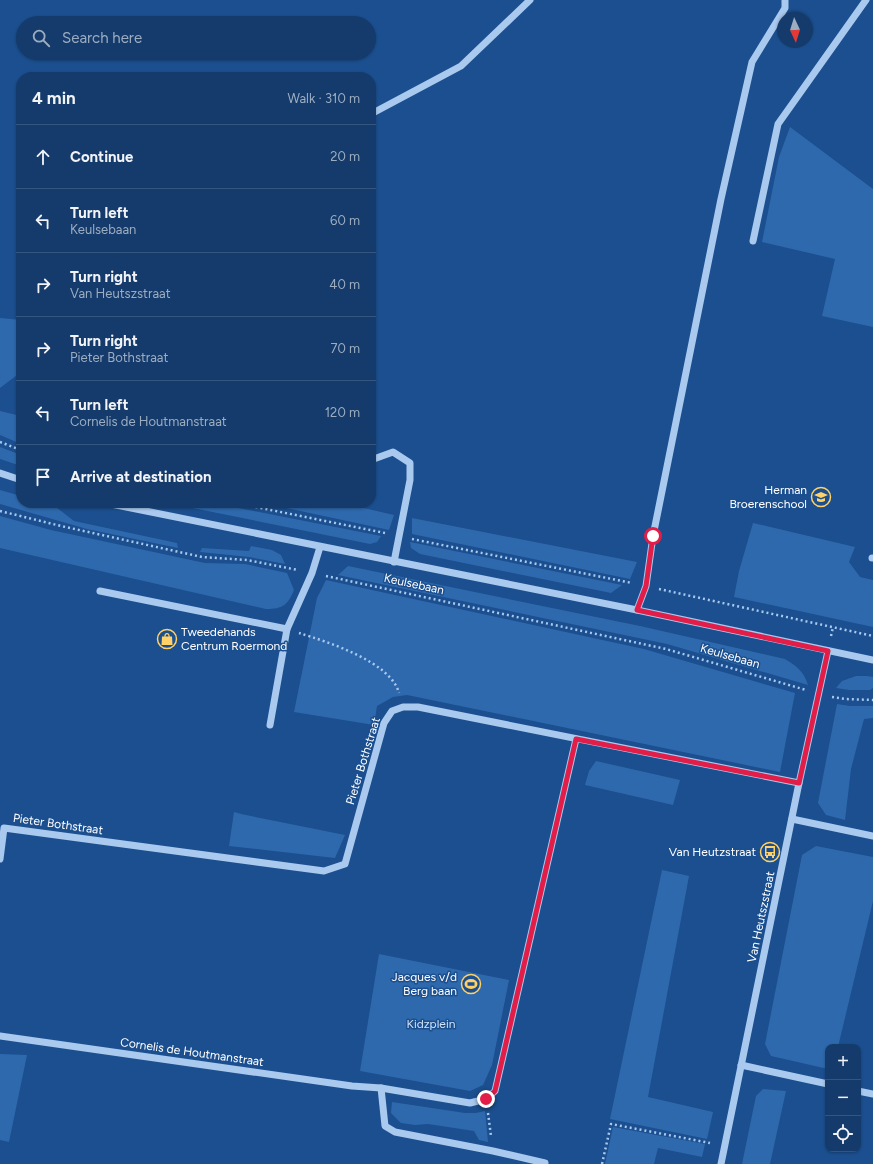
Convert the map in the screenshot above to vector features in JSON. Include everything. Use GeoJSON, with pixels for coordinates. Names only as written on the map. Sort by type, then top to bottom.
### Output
{"type":"FeatureCollection","features":[{"type":"Feature","properties":{"kind":"street"},"geometry":{"type":"LineString","coordinates":[[376,111],[461,66],[530,0]]}},
{"type":"Feature","properties":{"kind":"street"},"geometry":{"type":"LineString","coordinates":[[637,610],[646,586],[656,521],[722,199],[752,62],[785,8],[784,0]]}},
{"type":"Feature","properties":{"kind":"street"},"geometry":{"type":"LineString","coordinates":[[753,241],[778,124],[866,0]]}},
{"type":"Feature","properties":{"kind":"street"},"geometry":{"type":"LineString","coordinates":[[376,458],[393,452],[410,463],[410,480],[394,562]]}},
{"type":"Feature","properties":{"kind":"street"},"geometry":{"type":"LineString","coordinates":[[0,473],[16,478]]}},
{"type":"Feature","properties":{"kind":"street","name":"Keulsebaan"},"geometry":{"type":"LineString","coordinates":[[130,508],[637,610],[873,660]]}},
{"type":"Feature","properties":{"kind":"street"},"geometry":{"type":"LineString","coordinates":[[270,725],[288,629],[312,573],[320,547]]}},
{"type":"Feature","properties":{"kind":"street"},"geometry":{"type":"LineString","coordinates":[[100,591],[288,629]]}},
{"type":"Feature","properties":{"kind":"street","name":"Van Heutszstraat"},"geometry":{"type":"LineString","coordinates":[[721,1164],[799,783],[828,651]]}},
{"type":"Feature","properties":{"kind":"street"},"geometry":{"type":"LineString","coordinates":[[403,707],[418,707],[799,783]]}},
{"type":"Feature","properties":{"kind":"street","name":"Pieter Bothstraat"},"geometry":{"type":"LineString","coordinates":[[0,859],[4,828],[324,871],[345,864],[384,723],[392,710],[403,707]]}},
{"type":"Feature","properties":{"kind":"street"},"geometry":{"type":"LineString","coordinates":[[486,1099],[495,1091],[576,739]]}},
{"type":"Feature","properties":{"kind":"street"},"geometry":{"type":"LineString","coordinates":[[792,819],[873,836]]}},
{"type":"Feature","properties":{"kind":"street","name":"Cornelis de Houtmanstraat"},"geometry":{"type":"LineString","coordinates":[[0,1036],[352,1086],[381,1088],[470,1103],[486,1099]]}},
{"type":"Feature","properties":{"kind":"street"},"geometry":{"type":"LineString","coordinates":[[741,1065],[825,1083]]}},
{"type":"Feature","properties":{"kind":"street"},"geometry":{"type":"LineString","coordinates":[[381,1088],[385,1126],[395,1132],[493,1151],[545,1163]]}},
{"type":"Feature","properties":{"kind":"street"},"geometry":{"type":"LineString","coordinates":[[861,1092],[873,1094]]}},
{"type":"Feature","properties":{"kind":"path"},"geometry":{"type":"LineString","coordinates":[[0,442],[16,448]]}},
{"type":"Feature","properties":{"kind":"path"},"geometry":{"type":"LineString","coordinates":[[261,508],[646,586],[873,636]]}},
{"type":"Feature","properties":{"kind":"path","name":"Keulsebaan"},"geometry":{"type":"LineString","coordinates":[[0,511],[202,557],[247,560],[666,649],[819,694],[844,699],[873,700]]}},
{"type":"Feature","properties":{"kind":"path"},"geometry":{"type":"LineString","coordinates":[[288,629],[345,650],[380,668],[387,673],[398,688],[403,707]]}},
{"type":"Feature","properties":{"kind":"path"},"geometry":{"type":"LineString","coordinates":[[486,1099],[493,1151]]}},
{"type":"Feature","properties":{"kind":"path"},"geometry":{"type":"LineString","coordinates":[[602,1164],[611,1124],[725,1146]]}},
{"type":"Feature","properties":{"kind":"green space"},"geometry":{"type":"Polygon","coordinates":[[[790,127],[873,189],[873,327],[822,316],[835,259],[762,242],[779,157],[790,127]]]}},
{"type":"Feature","properties":{"kind":"green space"},"geometry":{"type":"Polygon","coordinates":[[[0,318],[16,320],[16,376],[0,388],[0,318]]]}},
{"type":"Feature","properties":{"kind":"green space"},"geometry":{"type":"Polygon","coordinates":[[[0,411],[16,415],[16,442],[0,435],[0,411]]]}},
{"type":"Feature","properties":{"kind":"green space"},"geometry":{"type":"Polygon","coordinates":[[[0,447],[16,453],[16,464],[0,459],[0,447]]]}},
{"type":"Feature","properties":{"kind":"green space"},"geometry":{"type":"Polygon","coordinates":[[[0,490],[16,495],[16,508],[57,508],[74,521],[177,543],[178,548],[87,529],[0,504],[0,490]]]}},
{"type":"Feature","properties":{"kind":"green space"},"geometry":{"type":"Polygon","coordinates":[[[193,508],[238,508],[381,536],[377,542],[370,544],[193,508]]]}},
{"type":"Feature","properties":{"kind":"green space"},"geometry":{"type":"Polygon","coordinates":[[[286,508],[364,508],[394,515],[389,530],[286,508]]]}},
{"type":"Feature","properties":{"kind":"green space"},"geometry":{"type":"Polygon","coordinates":[[[0,516],[51,530],[205,563],[245,564],[287,573],[294,590],[287,603],[281,607],[266,609],[0,548],[0,516]]]}},
{"type":"Feature","properties":{"kind":"green space"},"geometry":{"type":"Polygon","coordinates":[[[412,518],[637,562],[630,579],[412,534],[412,518]]]}},
{"type":"Feature","properties":{"kind":"green space"},"geometry":{"type":"Polygon","coordinates":[[[753,523],[855,547],[849,562],[860,577],[873,580],[873,627],[734,597],[739,571],[753,523]]]}},
{"type":"Feature","properties":{"kind":"green space"},"geometry":{"type":"Polygon","coordinates":[[[410,542],[622,585],[611,593],[420,554],[411,548],[410,542]]]}},
{"type":"Feature","properties":{"kind":"green space"},"geometry":{"type":"Polygon","coordinates":[[[251,546],[272,550],[281,555],[285,564],[249,557],[200,552],[202,548],[249,551],[251,546]]]}},
{"type":"Feature","properties":{"kind":"green space"},"geometry":{"type":"Polygon","coordinates":[[[348,566],[640,626],[785,659],[802,672],[808,685],[667,644],[338,575],[348,566]]]}},
{"type":"Feature","properties":{"kind":"green space"},"geometry":{"type":"Polygon","coordinates":[[[326,580],[644,649],[795,693],[780,772],[407,695],[393,697],[377,706],[374,725],[294,712],[317,598],[326,580]]]}},
{"type":"Feature","properties":{"kind":"green space"},"geometry":{"type":"Polygon","coordinates":[[[856,676],[873,677],[873,688],[870,690],[849,690],[836,688],[842,681],[856,676]]]}},
{"type":"Feature","properties":{"kind":"green space"},"geometry":{"type":"Polygon","coordinates":[[[837,704],[850,706],[873,706],[873,718],[864,719],[851,769],[845,820],[826,815],[818,803],[837,704]]]}},
{"type":"Feature","properties":{"kind":"green space"},"geometry":{"type":"Polygon","coordinates":[[[596,761],[680,780],[673,805],[585,785],[589,771],[596,761]]]}},
{"type":"Feature","properties":{"kind":"green space"},"geometry":{"type":"Polygon","coordinates":[[[234,812],[345,835],[335,858],[229,846],[234,812]]]}},
{"type":"Feature","properties":{"kind":"green space"},"geometry":{"type":"Polygon","coordinates":[[[816,846],[873,857],[873,901],[839,1044],[825,1044],[825,1068],[771,1056],[765,1044],[802,855],[816,846]]]}},
{"type":"Feature","properties":{"kind":"green space"},"geometry":{"type":"Polygon","coordinates":[[[662,870],[689,876],[648,1097],[713,1112],[707,1139],[610,1119],[662,870]]]}},
{"type":"Feature","properties":{"kind":"green space","name":"Kidzplein"},"geometry":{"type":"Polygon","coordinates":[[[379,954],[509,980],[492,1065],[483,1085],[470,1091],[360,1071],[379,954]]]}},
{"type":"Feature","properties":{"kind":"green space"},"geometry":{"type":"Polygon","coordinates":[[[0,1054],[27,1055],[9,1142],[0,1140],[0,1054]]]}},
{"type":"Feature","properties":{"kind":"green space"},"geometry":{"type":"Polygon","coordinates":[[[763,1089],[786,1091],[770,1164],[742,1164],[756,1096],[763,1089]]]}},
{"type":"Feature","properties":{"kind":"green space"},"geometry":{"type":"Polygon","coordinates":[[[392,1102],[465,1113],[485,1111],[488,1142],[479,1140],[474,1131],[428,1124],[415,1125],[401,1123],[391,1113],[392,1102]]]}},
{"type":"Feature","properties":{"kind":"green space"},"geometry":{"type":"Polygon","coordinates":[[[613,1127],[705,1144],[702,1157],[658,1148],[654,1164],[605,1164],[613,1127]]]}},
{"type":"Feature","properties":{"kind":"place","name":"Herman Broerenschool"},"geometry":{"type":"Point","coordinates":[821,497]}},
{"type":"Feature","properties":{"kind":"place","name":"Tweedehands Centrum Roermond"},"geometry":{"type":"Point","coordinates":[167,639]}},
{"type":"Feature","properties":{"kind":"place","name":"Van Heutzstraat"},"geometry":{"type":"Point","coordinates":[770,852]}},
{"type":"Feature","properties":{"kind":"place","name":"Jacques v/d Berg baan"},"geometry":{"type":"Point","coordinates":[471,984]}},
{"type":"Feature","properties":{"kind":"route"},"geometry":{"type":"LineString","coordinates":[[486,1099],[495,1091],[576,739],[799,783],[828,651],[637,610],[646,586],[653,536]]}}]}
